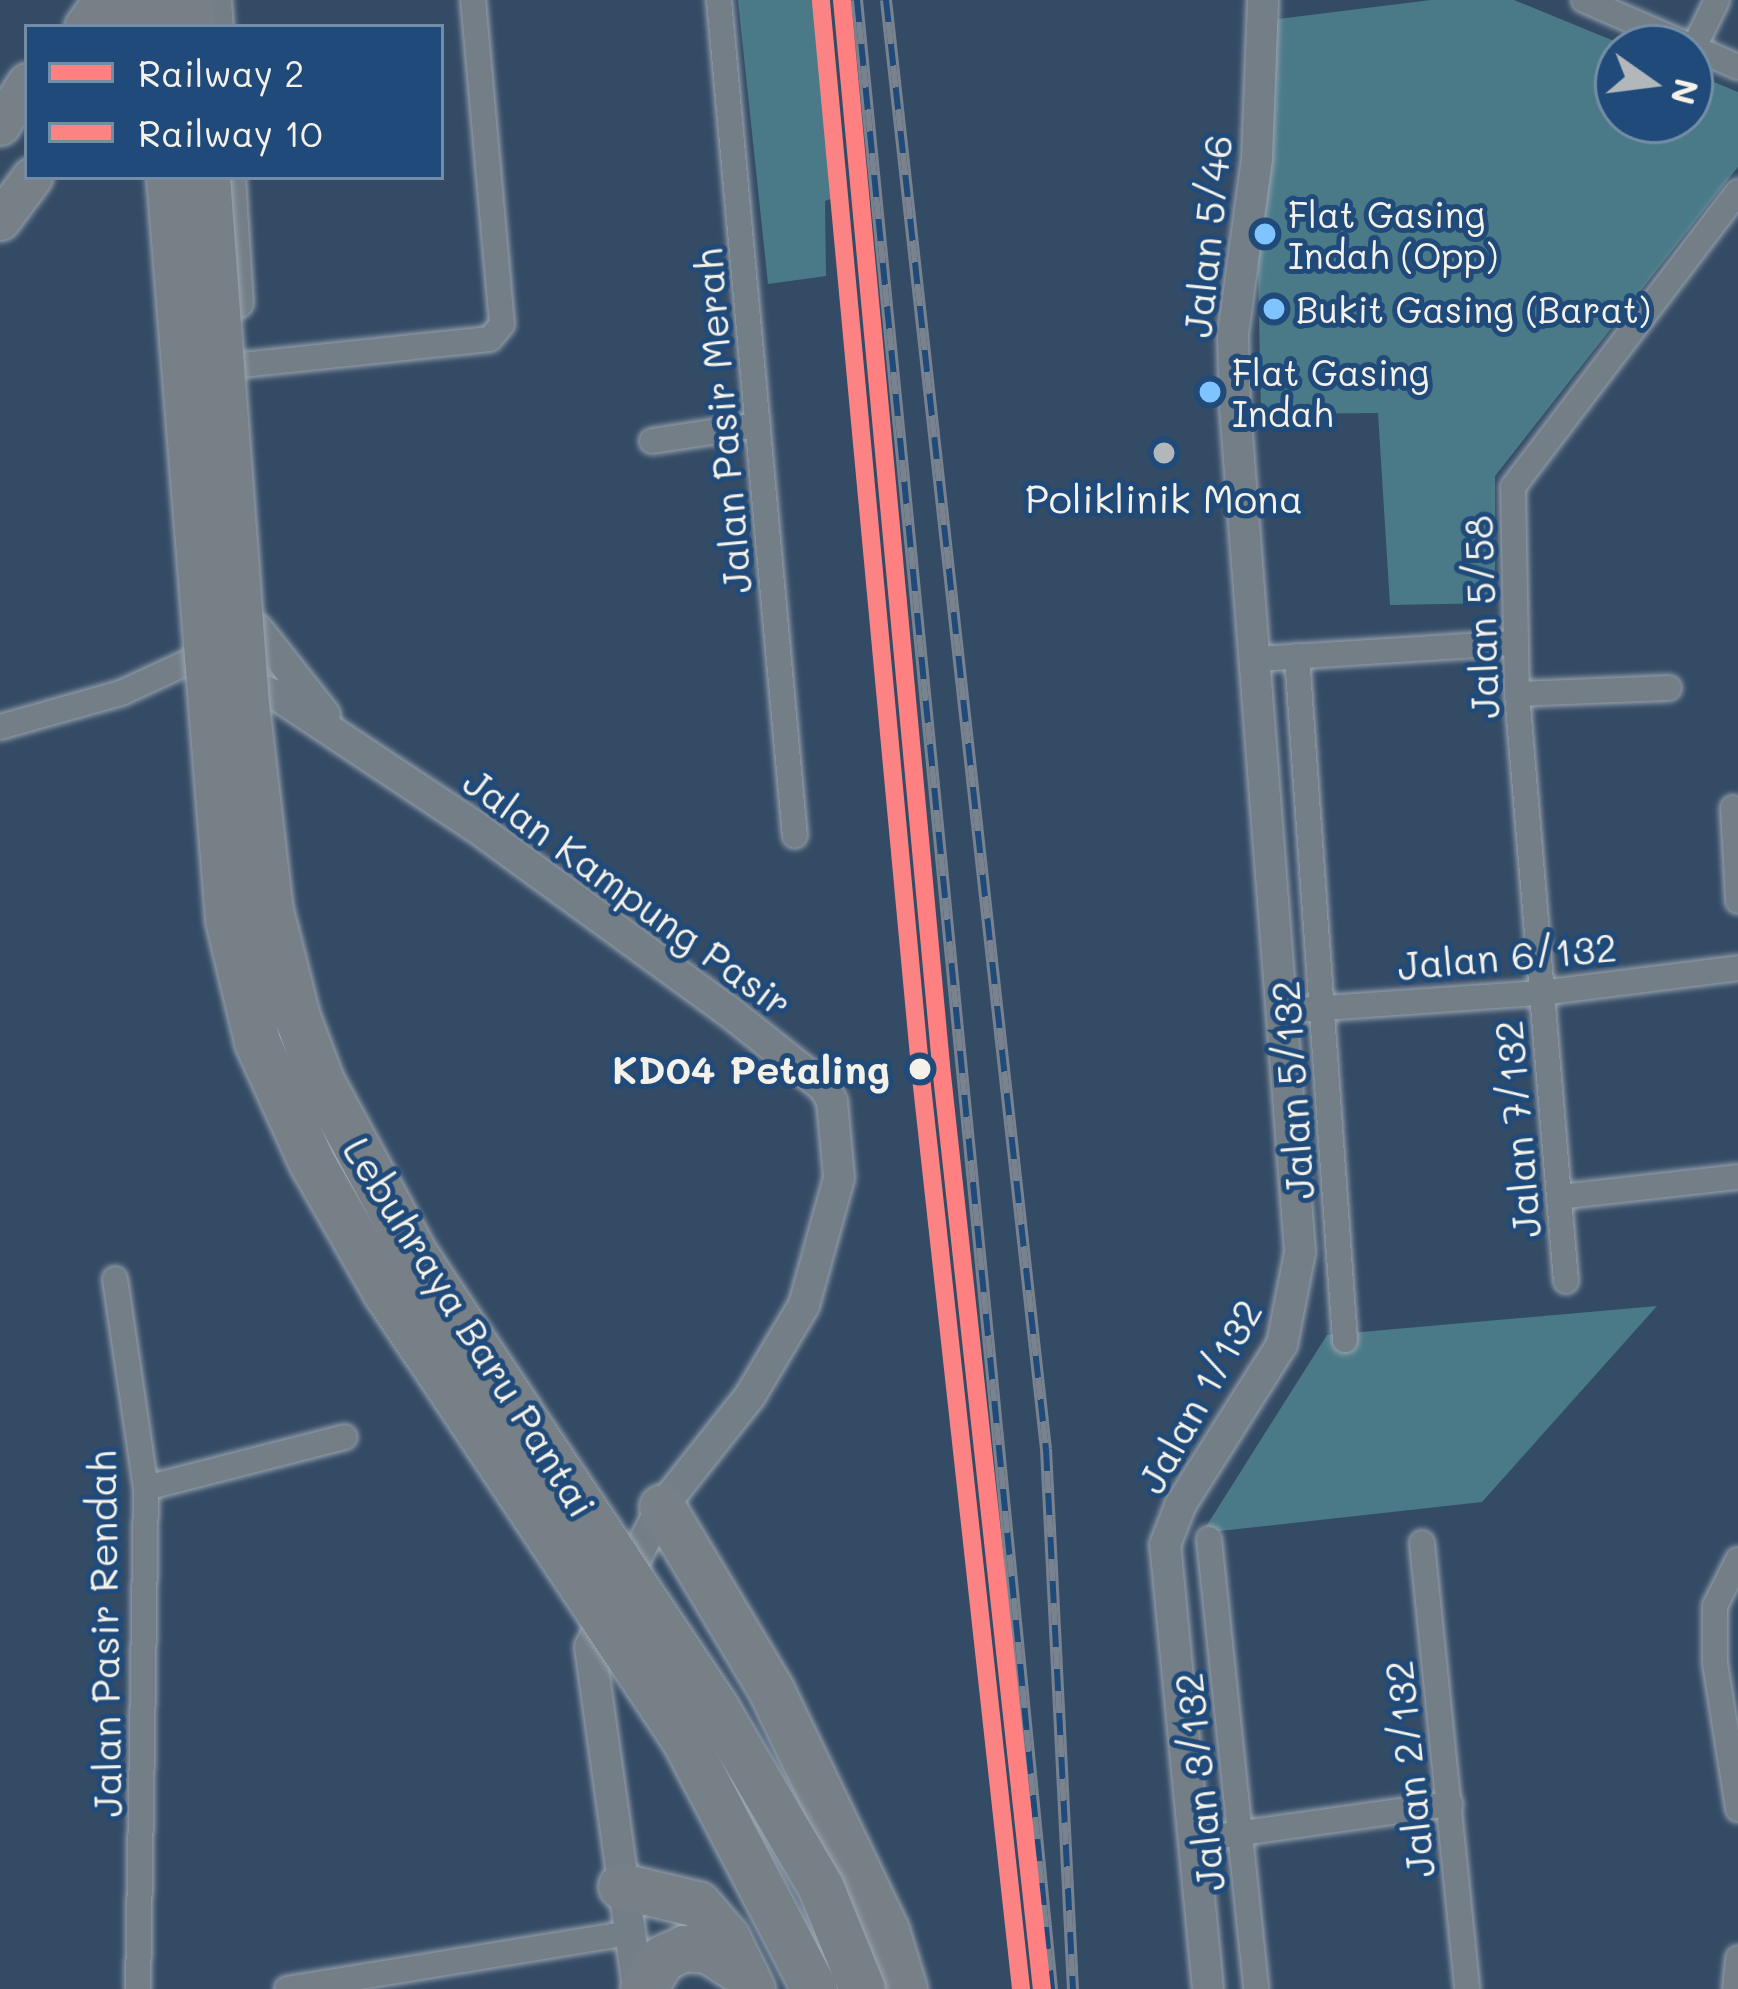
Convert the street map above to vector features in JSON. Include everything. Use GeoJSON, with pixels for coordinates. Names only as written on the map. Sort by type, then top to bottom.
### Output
{"type":"FeatureCollection","features":[{"type":"Feature","properties":{"kind":"highway","name":"Lebuhraya Baru Pantai"},"geometry":{"type":"LineString","coordinates":[[210,185],[262,841],[282,967],[305,1039],[415,1255],[716,1708],[821,1888],[862,1989]]}},
{"type":"Feature","properties":{"kind":"highway","name":"Lebuhraya Baru Pantai"},"geometry":{"type":"LineString","coordinates":[[166,198],[225,897],[257,1042],[312,1163],[385,1291],[684,1739],[814,1989]]}},
{"type":"Feature","properties":{"kind":"highway"},"geometry":{"type":"LineString","coordinates":[[662,1507],[771,1690],[886,1930],[904,1989]]}},
{"type":"Feature","properties":{"kind":"highway"},"geometry":{"type":"LineString","coordinates":[[621,1886],[698,1904],[749,1981]]}},
{"type":"Feature","properties":{"kind":"highway"},"geometry":{"type":"LineString","coordinates":[[641,1989],[662,1958],[683,1948],[708,1950],[749,1981]]}},
{"type":"Feature","properties":{"kind":"main road"},"geometry":{"type":"LineString","coordinates":[[0,125],[24,88]]}},
{"type":"Feature","properties":{"kind":"main road"},"geometry":{"type":"LineString","coordinates":[[0,148],[24,114]]}},
{"type":"Feature","properties":{"kind":"main road"},"geometry":{"type":"LineString","coordinates":[[0,220],[30,180]]}},
{"type":"Feature","properties":{"kind":"street"},"geometry":{"type":"LineString","coordinates":[[242,365],[490,338],[502,324],[473,0]]}},
{"type":"Feature","properties":{"kind":"street","name":"Jalan Pasir Merah"},"geometry":{"type":"LineString","coordinates":[[719,0],[795,836]]}},
{"type":"Feature","properties":{"kind":"street"},"geometry":{"type":"LineString","coordinates":[[1584,0],[1738,67]]}},
{"type":"Feature","properties":{"kind":"street","name":"Jalan 5/46"},"geometry":{"type":"LineString","coordinates":[[1268,1],[1257,158],[1233,334],[1270,839]]}},
{"type":"Feature","properties":{"kind":"street"},"geometry":{"type":"LineString","coordinates":[[0,727],[121,693],[186,663],[166,198],[210,185],[242,365],[258,630],[250,666],[229,677]]}},
{"type":"Feature","properties":{"kind":"street","name":"Jalan 5/58"},"geometry":{"type":"LineString","coordinates":[[1530,826],[1516,694],[1515,482],[1738,192]]}},
{"type":"Feature","properties":{"kind":"street"},"geometry":{"type":"LineString","coordinates":[[652,441],[758,425]]}},
{"type":"Feature","properties":{"kind":"street","name":"Jalan Kampung Pasir"},"geometry":{"type":"LineString","coordinates":[[258,630],[347,744]]}},
{"type":"Feature","properties":{"kind":"street"},"geometry":{"type":"LineString","coordinates":[[1257,659],[1514,643]]}},
{"type":"Feature","properties":{"kind":"street","name":"Jalan 5/132"},"geometry":{"type":"LineString","coordinates":[[1297,656],[1345,1340]]}},
{"type":"Feature","properties":{"kind":"street","name":"Jalan Kampung Pasir"},"geometry":{"type":"LineString","coordinates":[[186,663],[280,697],[727,1010],[825,1088],[832,1102],[839,1178],[804,1305],[750,1396],[662,1507],[590,1647],[621,1886],[641,1989]]}},
{"type":"Feature","properties":{"kind":"street"},"geometry":{"type":"LineString","coordinates":[[1516,694],[1669,688]]}},
{"type":"Feature","properties":{"kind":"street"},"geometry":{"type":"LineString","coordinates":[[1732,808],[1738,901]]}},
{"type":"Feature","properties":{"kind":"street","name":"Jalan 7/132"},"geometry":{"type":"LineString","coordinates":[[1530,826],[1566,1281]]}},
{"type":"Feature","properties":{"kind":"street","name":"Jalan 1/132"},"geometry":{"type":"LineString","coordinates":[[1208,1989],[1165,1544],[1181,1504],[1282,1344],[1295,1301],[1300,1252],[1270,839]]}},
{"type":"Feature","properties":{"kind":"street","name":"Jalan 6/132"},"geometry":{"type":"LineString","coordinates":[[1282,1011],[1541,993],[1738,968]]}},
{"type":"Feature","properties":{"kind":"street"},"geometry":{"type":"LineString","coordinates":[[1559,1197],[1738,1177]]}},
{"type":"Feature","properties":{"kind":"street","name":"Jalan Pasir Rendah"},"geometry":{"type":"LineString","coordinates":[[115,1279],[146,1488],[139,1989]]}},
{"type":"Feature","properties":{"kind":"street"},"geometry":{"type":"LineString","coordinates":[[146,1488],[345,1437]]}},
{"type":"Feature","properties":{"kind":"street","name":"Jalan 3/132"},"geometry":{"type":"LineString","coordinates":[[1209,1539],[1256,1989]]}},
{"type":"Feature","properties":{"kind":"street","name":"Jalan 2/132"},"geometry":{"type":"LineString","coordinates":[[1422,1543],[1467,1989]]}},
{"type":"Feature","properties":{"kind":"street"},"geometry":{"type":"LineString","coordinates":[[1738,1560],[1726,1570],[1715,1625],[1738,1809]]}},
{"type":"Feature","properties":{"kind":"street"},"geometry":{"type":"LineString","coordinates":[[1193,1840],[1450,1804]]}},
{"type":"Feature","properties":{"kind":"street"},"geometry":{"type":"LineString","coordinates":[[287,1989],[629,1933]]}},
{"type":"Feature","properties":{"kind":"street"},"geometry":{"type":"LineString","coordinates":[[1735,1989],[1738,1958]]}},
{"type":"Feature","properties":{"kind":"shaded area"},"geometry":{"type":"Polygon","coordinates":[[[738,0],[824,0],[842,195],[825,201],[826,276],[768,284],[738,0]]]}},
{"type":"Feature","properties":{"kind":"shaded area"},"geometry":{"type":"Polygon","coordinates":[[[1431,0],[1514,0],[1594,33],[1594,144],[1714,144],[1714,82],[1738,92],[1738,167],[1495,476],[1495,603],[1390,605],[1378,413],[1261,414],[1253,22],[1431,0]]]}},
{"type":"Feature","properties":{"kind":"shaded area"},"geometry":{"type":"Polygon","coordinates":[[[1657,1306],[1482,1502],[1202,1533],[1327,1335],[1657,1306]]]}},
{"type":"Feature","properties":{"kind":"railway"},"geometry":{"type":"LineString","coordinates":[[857,0],[1052,1989]]}},
{"type":"Feature","properties":{"kind":"railway"},"geometry":{"type":"LineString","coordinates":[[886,0],[1046,1449],[1073,1989]]}},
{"type":"Feature","properties":{"kind":"rail line","name":"2"},"geometry":{"type":"LineString","coordinates":[[842,0],[941,1066],[1042,1989]]}},
{"type":"Feature","properties":{"kind":"rail line","name":"10"},"geometry":{"type":"LineString","coordinates":[[821,2],[920,1068],[1021,1989]]}},
{"type":"Feature","properties":{"kind":"place","name":"Flat Gasing Indah (Opp)"},"geometry":{"type":"Point","coordinates":[1265,234]}},
{"type":"Feature","properties":{"kind":"place","name":"Bukit Gasing (Barat)"},"geometry":{"type":"Point","coordinates":[1274,309]}},
{"type":"Feature","properties":{"kind":"place","name":"Flat Gasing Indah"},"geometry":{"type":"Point","coordinates":[1210,392]}},
{"type":"Feature","properties":{"kind":"place","name":"Poliklinik Mona"},"geometry":{"type":"Point","coordinates":[1164,453]}},
{"type":"Feature","properties":{"kind":"place","name":"KD04 Petaling"},"geometry":{"type":"Point","coordinates":[920,1069]}}]}
